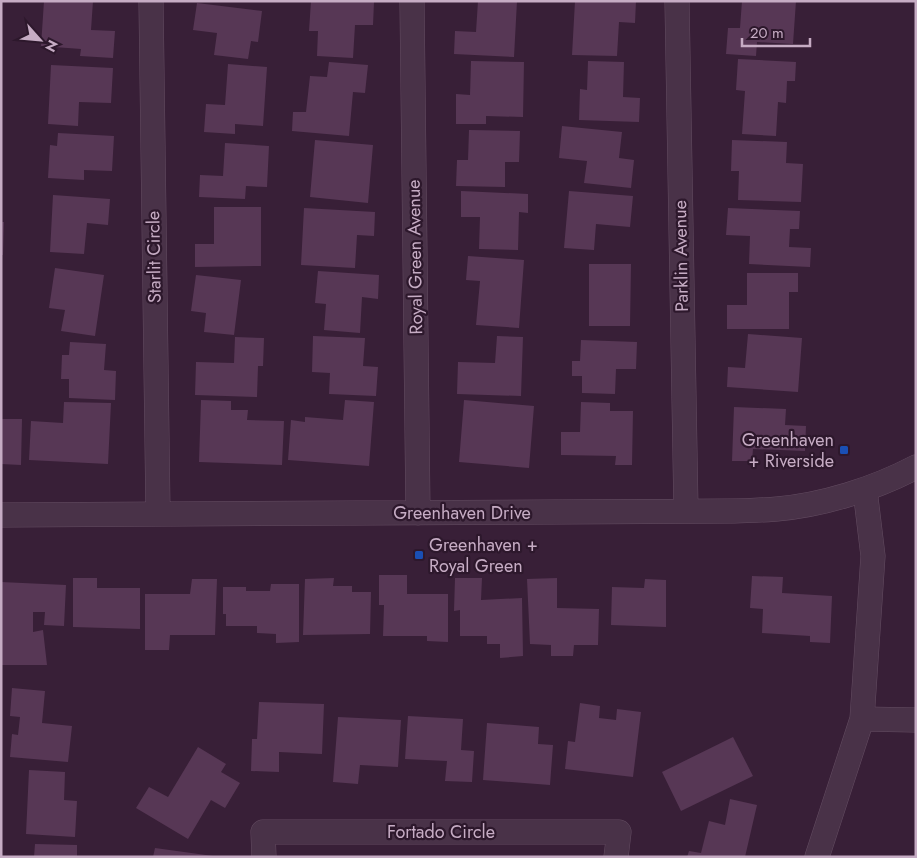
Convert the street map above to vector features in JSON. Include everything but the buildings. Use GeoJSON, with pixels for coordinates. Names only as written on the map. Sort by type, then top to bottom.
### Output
{"type":"FeatureCollection","features":[{"type":"Feature","properties":{"kind":"street","name":"Starlit Circle"},"geometry":{"type":"LineString","coordinates":[[151,1],[158,514]]}},
{"type":"Feature","properties":{"kind":"street","name":"Royal Green Avenue"},"geometry":{"type":"LineString","coordinates":[[412,1],[418,513]]}},
{"type":"Feature","properties":{"kind":"street","name":"Parklin Avenue"},"geometry":{"type":"LineString","coordinates":[[677,1],[686,511]]}},
{"type":"Feature","properties":{"kind":"street","name":"Greenhaven Drive"},"geometry":{"type":"LineString","coordinates":[[1,515],[734,511],[778,509],[816,503],[864,490],[916,467]]}},
{"type":"Feature","properties":{"kind":"street"},"geometry":{"type":"LineString","coordinates":[[817,857],[862,719],[873,556],[864,490]]}},
{"type":"Feature","properties":{"kind":"street"},"geometry":{"type":"LineString","coordinates":[[862,719],[916,720]]}},
{"type":"Feature","properties":{"kind":"street","name":"Fortado Circle"},"geometry":{"type":"LineString","coordinates":[[264,857],[263,832],[619,832],[616,857]]}},
{"type":"Feature","properties":{"kind":"place","name":"Greenhaven + Riverside"},"geometry":{"type":"Point","coordinates":[844,450]}},
{"type":"Feature","properties":{"kind":"place","name":"Greenhaven + Royal Green"},"geometry":{"type":"Point","coordinates":[419,555]}}]}
